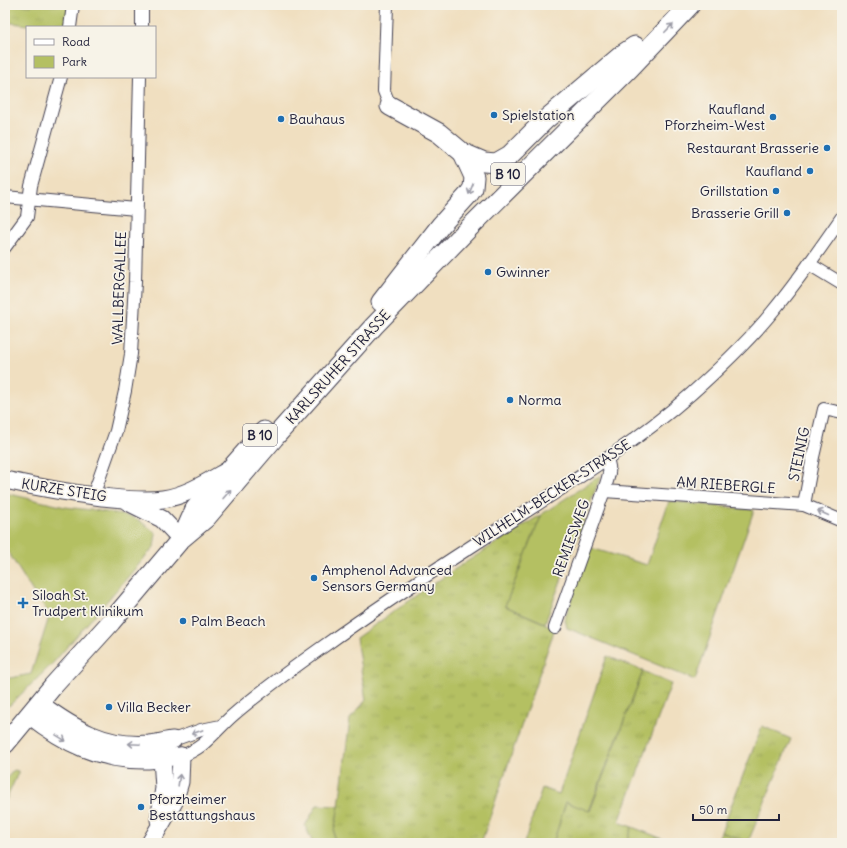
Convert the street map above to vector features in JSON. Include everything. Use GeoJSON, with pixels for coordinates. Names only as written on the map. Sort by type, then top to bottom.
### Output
{"type":"FeatureCollection","features":[{"type":"Feature","properties":{"kind":"main road","name":"KARLSRUHER STRASSE"},"geometry":{"type":"LineString","coordinates":[[181,539],[195,509],[229,469],[382,302],[635,46],[673,5]]}},
{"type":"Feature","properties":{"kind":"main road","name":"KARLSRUHER STRASSE"},"geometry":{"type":"LineString","coordinates":[[181,539],[206,518],[298,411],[379,321],[469,228],[630,68],[690,5]]}},
{"type":"Feature","properties":{"kind":"main road"},"geometry":{"type":"LineString","coordinates":[[390,106],[439,133],[463,153],[484,162],[493,164],[502,161],[510,155],[551,115],[623,54],[635,46]]}},
{"type":"Feature","properties":{"kind":"main road"},"geometry":{"type":"LineString","coordinates":[[382,302],[436,230],[473,188],[474,177],[463,153]]}},
{"type":"Feature","properties":{"kind":"main road","name":"B 10"},"geometry":{"type":"LineString","coordinates":[[5,744],[181,539]]}},
{"type":"Feature","properties":{"kind":"street"},"geometry":{"type":"LineString","coordinates":[[70,26],[72,5]]}},
{"type":"Feature","properties":{"kind":"street"},"geometry":{"type":"LineString","coordinates":[[142,5],[142,26]]}},
{"type":"Feature","properties":{"kind":"street"},"geometry":{"type":"LineString","coordinates":[[387,5],[384,91],[390,106]]}},
{"type":"Feature","properties":{"kind":"street"},"geometry":{"type":"LineString","coordinates":[[5,247],[27,217],[32,186],[61,78]]}},
{"type":"Feature","properties":{"kind":"street","name":"WALLBERGALLEE"},"geometry":{"type":"LineString","coordinates":[[92,496],[116,431],[131,354],[135,290],[140,78]]}},
{"type":"Feature","properties":{"kind":"street"},"geometry":{"type":"LineString","coordinates":[[5,197],[136,209]]}},
{"type":"Feature","properties":{"kind":"street","name":"WILHELM-BECKER-STRASSE"},"geometry":{"type":"LineString","coordinates":[[34,709],[66,741],[97,754],[129,760],[146,760],[181,756],[201,747],[221,726],[275,681],[396,595],[606,459],[680,403],[730,357],[772,313],[842,217]]}},
{"type":"Feature","properties":{"kind":"street"},"geometry":{"type":"LineString","coordinates":[[809,264],[842,284]]}},
{"type":"Feature","properties":{"kind":"street","name":"STEINIG"},"geometry":{"type":"LineString","coordinates":[[804,505],[824,409],[842,413]]}},
{"type":"Feature","properties":{"kind":"street","name":"REMIESWEG"},"geometry":{"type":"LineString","coordinates":[[555,628],[604,491],[610,469],[610,464],[606,459]]}},
{"type":"Feature","properties":{"kind":"street","name":"KURZE STEIG"},"geometry":{"type":"LineString","coordinates":[[5,480],[92,496],[124,500],[151,500],[164,499],[182,494],[209,482],[229,469]]}},
{"type":"Feature","properties":{"kind":"street","name":"AM RIEBERGLE"},"geometry":{"type":"LineString","coordinates":[[604,491],[804,505],[842,521]]}},
{"type":"Feature","properties":{"kind":"street","name":"KURZE STEIG"},"geometry":{"type":"LineString","coordinates":[[124,500],[162,519],[181,539]]}},
{"type":"Feature","properties":{"kind":"street"},"geometry":{"type":"LineString","coordinates":[[151,500],[170,513],[176,524],[181,539]]}},
{"type":"Feature","properties":{"kind":"street","name":"WILHELM-BECKER-STRASSE"},"geometry":{"type":"LineString","coordinates":[[34,709],[56,716],[80,731],[96,737],[129,744],[149,744],[173,740],[200,730],[221,726]]}},
{"type":"Feature","properties":{"kind":"street"},"geometry":{"type":"LineString","coordinates":[[150,843],[174,802],[178,788],[181,756],[173,740],[166,748],[162,758],[164,788],[158,827]]}},
{"type":"Feature","properties":{"kind":"green space"},"geometry":{"type":"Polygon","coordinates":[[[5,5],[69,5],[67,26],[35,26],[5,22],[5,5]]]}},
{"type":"Feature","properties":{"kind":"green space"},"geometry":{"type":"Polygon","coordinates":[[[601,475],[545,623],[505,606],[542,514],[601,475]]]}},
{"type":"Feature","properties":{"kind":"green space"},"geometry":{"type":"Polygon","coordinates":[[[5,493],[65,507],[100,511],[132,517],[156,533],[154,547],[53,663],[9,706],[5,703],[5,679],[31,674],[50,614],[33,592],[5,547],[5,493]]]}},
{"type":"Feature","properties":{"kind":"green space"},"geometry":{"type":"Polygon","coordinates":[[[669,501],[754,510],[695,680],[567,628],[565,619],[588,547],[647,565],[669,501]]]}},
{"type":"Feature","properties":{"kind":"green space"},"geometry":{"type":"Polygon","coordinates":[[[542,514],[505,606],[555,628],[481,843],[334,843],[334,831],[339,806],[350,719],[366,700],[356,638],[452,571],[542,514]]]}},
{"type":"Feature","properties":{"kind":"green space"},"geometry":{"type":"Polygon","coordinates":[[[607,656],[643,671],[589,811],[566,802],[553,843],[524,843],[542,788],[559,794],[607,656]]]}},
{"type":"Feature","properties":{"kind":"green space"},"geometry":{"type":"Polygon","coordinates":[[[643,671],[671,684],[619,822],[632,827],[627,843],[553,843],[566,802],[590,811],[643,671]]]}},
{"type":"Feature","properties":{"kind":"green space"},"geometry":{"type":"Polygon","coordinates":[[[762,726],[791,739],[748,842],[721,832],[762,726]]]}},
{"type":"Feature","properties":{"kind":"green space"},"geometry":{"type":"Polygon","coordinates":[[[14,770],[18,771],[18,773],[5,802],[5,780],[14,770]]]}},
{"type":"Feature","properties":{"kind":"green space"},"geometry":{"type":"Polygon","coordinates":[[[317,805],[339,806],[334,831],[334,843],[313,843],[305,826],[317,805]]]}},
{"type":"Feature","properties":{"kind":"green space"},"geometry":{"type":"Polygon","coordinates":[[[632,827],[663,839],[661,843],[627,843],[632,827]]]}},
{"type":"Feature","properties":{"kind":"green space"},"geometry":{"type":"Polygon","coordinates":[[[721,832],[748,842],[716,843],[721,832]]]}},
{"type":"Feature","properties":{"kind":"place","name":"Spielstation"},"geometry":{"type":"Point","coordinates":[494,115]}},
{"type":"Feature","properties":{"kind":"place","name":"Kaufland Pforzheim-West"},"geometry":{"type":"Point","coordinates":[773,117]}},
{"type":"Feature","properties":{"kind":"place","name":"Bauhaus"},"geometry":{"type":"Point","coordinates":[281,119]}},
{"type":"Feature","properties":{"kind":"place","name":"Restaurant Brasserie"},"geometry":{"type":"Point","coordinates":[827,148]}},
{"type":"Feature","properties":{"kind":"place","name":"Kaufland"},"geometry":{"type":"Point","coordinates":[810,171]}},
{"type":"Feature","properties":{"kind":"place","name":"Grillstation"},"geometry":{"type":"Point","coordinates":[776,191]}},
{"type":"Feature","properties":{"kind":"place","name":"Brasserie Grill"},"geometry":{"type":"Point","coordinates":[787,213]}},
{"type":"Feature","properties":{"kind":"place","name":"Gwinner"},"geometry":{"type":"Point","coordinates":[488,272]}},
{"type":"Feature","properties":{"kind":"place","name":"Norma"},"geometry":{"type":"Point","coordinates":[510,400]}},
{"type":"Feature","properties":{"kind":"place","name":"Amphenol Advanced Sensors Germany"},"geometry":{"type":"Point","coordinates":[314,578]}},
{"type":"Feature","properties":{"kind":"place","name":"Siloah St. Trudpert Klinikum"},"geometry":{"type":"Point","coordinates":[23,603]}},
{"type":"Feature","properties":{"kind":"place","name":"Palm Beach"},"geometry":{"type":"Point","coordinates":[183,621]}},
{"type":"Feature","properties":{"kind":"place","name":"Villa Becker"},"geometry":{"type":"Point","coordinates":[109,707]}},
{"type":"Feature","properties":{"kind":"place","name":"Pforzheimer Bestattungshaus"},"geometry":{"type":"Point","coordinates":[141,807]}}]}
